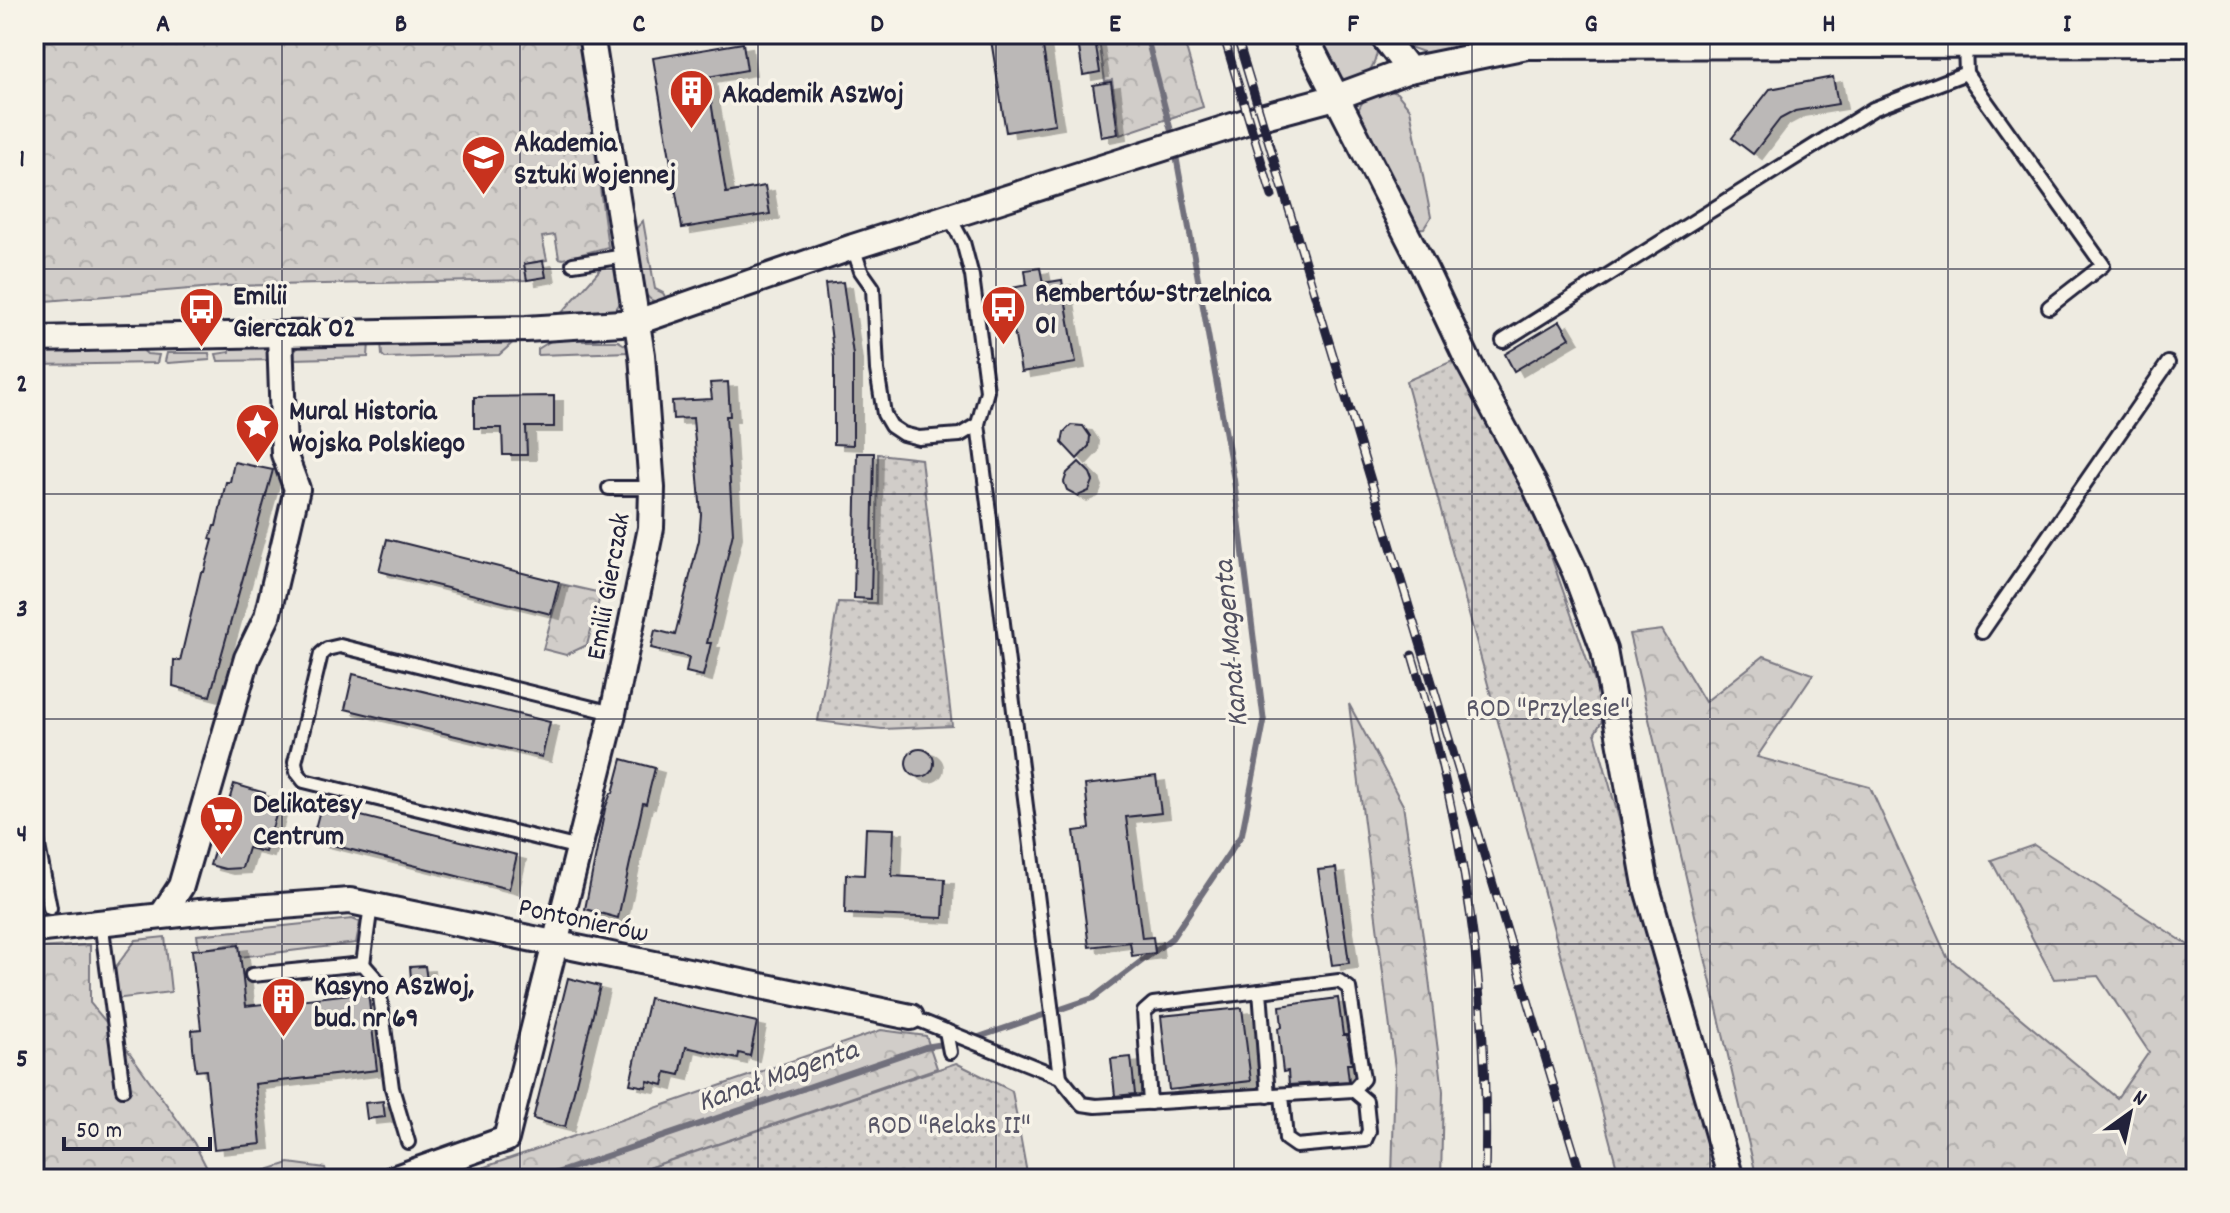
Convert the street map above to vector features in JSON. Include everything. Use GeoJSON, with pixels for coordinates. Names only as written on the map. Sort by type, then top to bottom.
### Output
{"type":"FeatureCollection","features":[{"type":"Feature","properties":{"kind":"street","name":"Emilii Gierczak"},"geometry":{"type":"LineString","coordinates":[[394,1179],[506,1139],[613,713],[648,552],[652,488],[637,322],[591,34]]}},
{"type":"Feature","properties":{"kind":"street"},"geometry":{"type":"LineString","coordinates":[[1304,34],[1468,361],[1534,484],[1575,572],[1604,650],[1646,885],[1731,1179]]}},
{"type":"Feature","properties":{"kind":"street"},"geometry":{"type":"LineString","coordinates":[[1381,34],[1409,70]]}},
{"type":"Feature","properties":{"kind":"street"},"geometry":{"type":"LineString","coordinates":[[34,339],[526,329],[637,322],[853,247],[1336,97],[1409,70],[1527,46],[2196,44]]}},
{"type":"Feature","properties":{"kind":"street"},"geometry":{"type":"LineString","coordinates":[[162,915],[181,886],[247,658],[267,617],[297,489],[284,454],[280,334]]}},
{"type":"Feature","properties":{"kind":"street"},"geometry":{"type":"LineString","coordinates":[[181,886],[199,912]]}},
{"type":"Feature","properties":{"kind":"street","name":"Pontonierów"},"geometry":{"type":"LineString","coordinates":[[34,930],[162,915],[350,901],[911,1017]]}},
{"type":"Feature","properties":{"kind":"lane"},"geometry":{"type":"LineString","coordinates":[[1965,46],[1966,73],[2103,265],[2049,307]]}},
{"type":"Feature","properties":{"kind":"lane"},"geometry":{"type":"LineString","coordinates":[[1503,341],[1873,109],[1966,73]]}},
{"type":"Feature","properties":{"kind":"lane"},"geometry":{"type":"LineString","coordinates":[[950,218],[963,242],[972,276],[987,391],[978,424],[1060,1077]]}},
{"type":"Feature","properties":{"kind":"lane"},"geometry":{"type":"LineString","coordinates":[[853,247],[861,271],[873,288],[877,370],[884,414],[891,426],[903,434],[919,438],[960,435],[978,424]]}},
{"type":"Feature","properties":{"kind":"lane"},"geometry":{"type":"LineString","coordinates":[[573,264],[625,256]]}},
{"type":"Feature","properties":{"kind":"lane"},"geometry":{"type":"LineString","coordinates":[[1982,632],[2168,363]]}},
{"type":"Feature","properties":{"kind":"lane"},"geometry":{"type":"LineString","coordinates":[[609,488],[652,488]]}},
{"type":"Feature","properties":{"kind":"lane"},"geometry":{"type":"LineString","coordinates":[[579,848],[304,781],[297,772],[295,762],[321,654],[340,646],[613,713]]}},
{"type":"Feature","properties":{"kind":"lane"},"geometry":{"type":"LineString","coordinates":[[34,825],[50,908]]}},
{"type":"Feature","properties":{"kind":"lane"},"geometry":{"type":"LineString","coordinates":[[371,905],[363,964],[378,981],[392,1088],[408,1142]]}},
{"type":"Feature","properties":{"kind":"lane"},"geometry":{"type":"LineString","coordinates":[[101,921],[123,1089]]}},
{"type":"Feature","properties":{"kind":"lane"},"geometry":{"type":"LineString","coordinates":[[252,975],[363,964]]}},
{"type":"Feature","properties":{"kind":"lane"},"geometry":{"type":"LineString","coordinates":[[1339,981],[1349,988],[1363,1079],[1353,1090],[1150,1103],[1144,1012],[1153,1004],[1260,991],[1339,981]]}},
{"type":"Feature","properties":{"kind":"lane"},"geometry":{"type":"LineString","coordinates":[[1260,991],[1268,1096]]}},
{"type":"Feature","properties":{"kind":"lane","name":"Pontonierów"},"geometry":{"type":"LineString","coordinates":[[911,1017],[1060,1077],[1082,1104],[1150,1103]]}},
{"type":"Feature","properties":{"kind":"lane"},"geometry":{"type":"LineString","coordinates":[[946,1031],[950,1052]]}},
{"type":"Feature","properties":{"kind":"lane"},"geometry":{"type":"LineString","coordinates":[[1282,1095],[1286,1139],[1296,1146],[1365,1140],[1369,1131],[1366,1101],[1353,1090]]}},
{"type":"Feature","properties":{"kind":"green space"},"geometry":{"type":"Polygon","coordinates":[[[34,34],[478,34],[488,39],[579,34],[608,247],[563,259],[559,258],[555,235],[542,237],[547,260],[525,264],[527,280],[226,286],[34,302],[34,34]]]}},
{"type":"Feature","properties":{"kind":"green space"},"geometry":{"type":"Polygon","coordinates":[[[1098,34],[1182,34],[1203,107],[1120,135],[1112,80],[1105,81],[1098,34]]]}},
{"type":"Feature","properties":{"kind":"green space"},"geometry":{"type":"Polygon","coordinates":[[[1312,34],[1369,34],[1377,47],[1377,55],[1366,74],[1347,80],[1336,74],[1312,34]]]}},
{"type":"Feature","properties":{"kind":"green space"},"geometry":{"type":"Polygon","coordinates":[[[1400,34],[1745,34],[1496,35],[1429,54],[1412,48],[1400,34]]]}},
{"type":"Feature","properties":{"kind":"green space"},"geometry":{"type":"Polygon","coordinates":[[[1387,90],[1397,93],[1410,109],[1431,217],[1424,228],[1414,229],[1357,114],[1368,98],[1387,90]]]}},
{"type":"Feature","properties":{"kind":"green space"},"geometry":{"type":"Polygon","coordinates":[[[643,221],[655,289],[663,293],[667,300],[657,302],[649,298],[639,279],[632,233],[643,221]]]}},
{"type":"Feature","properties":{"kind":"green space"},"geometry":{"type":"Polygon","coordinates":[[[604,265],[619,267],[622,300],[614,312],[559,316],[604,265]]]}},
{"type":"Feature","properties":{"kind":"green space"},"geometry":{"type":"Polygon","coordinates":[[[557,337],[618,341],[630,348],[630,352],[538,355],[538,349],[557,337]]]}},
{"type":"Feature","properties":{"kind":"green space"},"geometry":{"type":"Polygon","coordinates":[[[517,339],[499,355],[385,358],[381,342],[517,339]]]}},
{"type":"Feature","properties":{"kind":"green space"},"geometry":{"type":"Polygon","coordinates":[[[369,342],[368,357],[293,359],[293,353],[300,345],[369,342]]]}},
{"type":"Feature","properties":{"kind":"green space"},"geometry":{"type":"Polygon","coordinates":[[[230,345],[262,346],[275,360],[218,361],[216,354],[230,352],[230,345]]]}},
{"type":"Feature","properties":{"kind":"green space"},"geometry":{"type":"Polygon","coordinates":[[[139,347],[147,354],[159,355],[157,363],[34,365],[34,349],[139,347]]]}},
{"type":"Feature","properties":{"kind":"green space"},"geometry":{"type":"Polygon","coordinates":[[[167,353],[209,353],[210,360],[168,363],[165,361],[167,353]]]}},
{"type":"Feature","properties":{"kind":"green space","name":"ROD \"Przylesie\""},"geometry":{"type":"Polygon","coordinates":[[[1455,360],[1525,482],[1606,714],[1595,733],[1720,1179],[1620,1179],[1406,381],[1455,360]]]}},
{"type":"Feature","properties":{"kind":"green space"},"geometry":{"type":"Polygon","coordinates":[[[878,454],[921,459],[952,726],[882,729],[818,721],[838,602],[876,603],[878,454]]]}},
{"type":"Feature","properties":{"kind":"green space"},"geometry":{"type":"Polygon","coordinates":[[[561,584],[601,593],[587,645],[566,655],[543,649],[561,584]]]}},
{"type":"Feature","properties":{"kind":"green space"},"geometry":{"type":"Polygon","coordinates":[[[1662,630],[1705,702],[1764,656],[1813,674],[1757,757],[1870,787],[1947,957],[2117,1098],[2149,1052],[2098,976],[2054,979],[1991,860],[2034,845],[2196,950],[2196,1179],[1757,1179],[1629,634],[1662,630]]]}},
{"type":"Feature","properties":{"kind":"green space"},"geometry":{"type":"Polygon","coordinates":[[[1349,704],[1403,805],[1443,1091],[1441,1179],[1383,1179],[1392,1178],[1395,1068],[1349,704]]]}},
{"type":"Feature","properties":{"kind":"green space"},"geometry":{"type":"Polygon","coordinates":[[[352,919],[360,922],[356,943],[240,957],[239,943],[199,950],[197,935],[352,919]]]}},
{"type":"Feature","properties":{"kind":"green space"},"geometry":{"type":"Polygon","coordinates":[[[165,937],[171,992],[115,999],[112,972],[136,940],[165,937]]]}},
{"type":"Feature","properties":{"kind":"green space"},"geometry":{"type":"Polygon","coordinates":[[[90,945],[90,1003],[117,1035],[194,1143],[209,1172],[252,1175],[289,1163],[325,1168],[328,1179],[34,1179],[34,948],[90,945]]]}},
{"type":"Feature","properties":{"kind":"green space"},"geometry":{"type":"Polygon","coordinates":[[[881,1030],[926,1036],[937,1068],[616,1179],[450,1179],[881,1030]]]}},
{"type":"Feature","properties":{"kind":"green space","name":"ROD \"Relaks II\""},"geometry":{"type":"Polygon","coordinates":[[[956,1063],[1012,1091],[1028,1179],[616,1179],[956,1063]]]}},
{"type":"Feature","properties":{"kind":"building"},"geometry":{"type":"Polygon","coordinates":[[[990,34],[1041,34],[1055,124],[1006,132],[990,34]]]}},
{"type":"Feature","properties":{"kind":"building"},"geometry":{"type":"Polygon","coordinates":[[[1077,34],[1094,34],[1100,72],[1083,75],[1077,34]]]}},
{"type":"Feature","properties":{"kind":"building","name":"Akademik ASzWoj"},"geometry":{"type":"Polygon","coordinates":[[[743,43],[747,70],[707,77],[726,193],[765,186],[770,214],[682,228],[653,58],[743,43]]]}},
{"type":"Feature","properties":{"kind":"building"},"geometry":{"type":"Polygon","coordinates":[[[1833,77],[1838,104],[1795,111],[1780,119],[1753,154],[1732,138],[1770,89],[1833,77]]]}},
{"type":"Feature","properties":{"kind":"building"},"geometry":{"type":"Polygon","coordinates":[[[1111,82],[1118,134],[1101,137],[1093,85],[1111,82]]]}},
{"type":"Feature","properties":{"kind":"building"},"geometry":{"type":"Polygon","coordinates":[[[543,261],[546,277],[527,280],[524,264],[543,261]]]}},
{"type":"Feature","properties":{"kind":"building"},"geometry":{"type":"Polygon","coordinates":[[[1040,268],[1043,283],[1062,280],[1076,363],[1021,372],[1007,289],[1027,285],[1025,270],[1040,268]]]}},
{"type":"Feature","properties":{"kind":"building"},"geometry":{"type":"Polygon","coordinates":[[[843,282],[853,355],[853,445],[834,444],[834,358],[825,284],[843,282]]]}},
{"type":"Feature","properties":{"kind":"building"},"geometry":{"type":"Polygon","coordinates":[[[1560,321],[1570,338],[1514,371],[1505,354],[1560,321]]]}},
{"type":"Feature","properties":{"kind":"building"},"geometry":{"type":"Polygon","coordinates":[[[728,382],[730,416],[726,416],[733,533],[707,643],[711,643],[703,676],[686,672],[689,657],[651,648],[655,630],[675,635],[699,540],[701,514],[693,418],[673,419],[672,401],[712,399],[710,383],[728,382]]]}},
{"type":"Feature","properties":{"kind":"building"},"geometry":{"type":"Polygon","coordinates":[[[554,396],[554,427],[526,427],[527,455],[503,455],[502,428],[474,428],[474,397],[554,396]]]}},
{"type":"Feature","properties":{"kind":"building"},"geometry":{"type":"Polygon","coordinates":[[[1071,425],[1083,426],[1090,436],[1089,446],[1077,459],[1062,443],[1064,432],[1071,425]]]}},
{"type":"Feature","properties":{"kind":"building"},"geometry":{"type":"Polygon","coordinates":[[[857,453],[874,453],[871,599],[854,598],[857,453]]]}},
{"type":"Feature","properties":{"kind":"building"},"geometry":{"type":"Polygon","coordinates":[[[234,462],[273,470],[210,696],[173,686],[174,660],[180,661],[201,572],[204,572],[213,540],[210,539],[234,462]]]}},
{"type":"Feature","properties":{"kind":"building"},"geometry":{"type":"Polygon","coordinates":[[[1079,462],[1093,481],[1089,491],[1078,496],[1067,490],[1064,482],[1067,473],[1079,462]]]}},
{"type":"Feature","properties":{"kind":"building"},"geometry":{"type":"Polygon","coordinates":[[[387,539],[559,582],[551,614],[379,571],[387,539]]]}},
{"type":"Feature","properties":{"kind":"building"},"geometry":{"type":"Polygon","coordinates":[[[353,674],[550,722],[542,757],[345,709],[353,674]]]}},
{"type":"Feature","properties":{"kind":"building"},"geometry":{"type":"Polygon","coordinates":[[[920,749],[930,753],[934,763],[930,773],[920,777],[910,773],[906,763],[910,753],[920,749]]]}},
{"type":"Feature","properties":{"kind":"building"},"geometry":{"type":"Polygon","coordinates":[[[622,759],[655,768],[646,804],[643,803],[618,918],[585,909],[605,809],[613,793],[622,759]]]}},
{"type":"Feature","properties":{"kind":"building"},"geometry":{"type":"Polygon","coordinates":[[[1156,776],[1161,813],[1126,817],[1142,938],[1153,937],[1155,953],[1132,956],[1130,942],[1089,947],[1074,831],[1090,829],[1085,785],[1156,776]]]}},
{"type":"Feature","properties":{"kind":"building"},"geometry":{"type":"Polygon","coordinates":[[[234,784],[265,793],[264,797],[280,802],[265,852],[248,848],[242,868],[225,869],[210,865],[234,784]]]}},
{"type":"Feature","properties":{"kind":"building"},"geometry":{"type":"Polygon","coordinates":[[[321,806],[517,855],[509,889],[312,840],[321,806]]]}},
{"type":"Feature","properties":{"kind":"building"},"geometry":{"type":"Polygon","coordinates":[[[866,828],[894,829],[892,876],[945,879],[943,918],[845,914],[846,874],[864,875],[866,828]]]}},
{"type":"Feature","properties":{"kind":"building"},"geometry":{"type":"Polygon","coordinates":[[[1336,868],[1349,963],[1332,965],[1318,870],[1336,868]]]}},
{"type":"Feature","properties":{"kind":"building","name":"Kasyno ASzWoj, bud. nr 69"},"geometry":{"type":"Polygon","coordinates":[[[239,945],[246,1006],[368,992],[377,1070],[255,1084],[261,1144],[214,1149],[206,1070],[196,1071],[193,1048],[192,1030],[201,1029],[192,950],[239,945]]]}},
{"type":"Feature","properties":{"kind":"building"},"geometry":{"type":"Polygon","coordinates":[[[425,966],[428,988],[412,989],[410,967],[425,966]]]}},
{"type":"Feature","properties":{"kind":"building"},"geometry":{"type":"Polygon","coordinates":[[[568,978],[600,986],[565,1127],[533,1119],[568,978]]]}},
{"type":"Feature","properties":{"kind":"building"},"geometry":{"type":"Polygon","coordinates":[[[649,998],[757,1022],[750,1056],[739,1053],[738,1059],[686,1047],[680,1075],[666,1072],[663,1085],[648,1081],[646,1087],[630,1084],[649,998]]]}},
{"type":"Feature","properties":{"kind":"building"},"geometry":{"type":"Polygon","coordinates":[[[1338,998],[1343,1035],[1347,1035],[1352,1064],[1347,1064],[1349,1081],[1289,1085],[1288,1071],[1283,1072],[1278,1028],[1282,1027],[1280,1006],[1338,998]]]}},
{"type":"Feature","properties":{"kind":"building"},"geometry":{"type":"Polygon","coordinates":[[[1242,1008],[1251,1081],[1169,1090],[1161,1016],[1242,1008]]]}},
{"type":"Feature","properties":{"kind":"building"},"geometry":{"type":"Polygon","coordinates":[[[1131,1057],[1135,1094],[1115,1096],[1111,1059],[1131,1057]]]}},
{"type":"Feature","properties":{"kind":"building"},"geometry":{"type":"Polygon","coordinates":[[[383,1101],[385,1117],[367,1119],[365,1103],[383,1101]]]}},
{"type":"Feature","properties":{"kind":"waterway","name":"Kanał Magenta"},"geometry":{"type":"LineString","coordinates":[[1146,34],[1173,139]]}},
{"type":"Feature","properties":{"kind":"waterway","name":"Kanał Magenta"},"geometry":{"type":"LineString","coordinates":[[973,1039],[1093,998],[1172,938],[1242,834],[1264,722],[1234,480],[1175,150]]}},
{"type":"Feature","properties":{"kind":"waterway","name":"Kanał Magenta"},"geometry":{"type":"LineString","coordinates":[[539,1179],[925,1047],[950,1043]]}},
{"type":"Feature","properties":{"kind":"railway"},"geometry":{"type":"LineString","coordinates":[[1223,34],[1272,196]]}},
{"type":"Feature","properties":{"kind":"railway"},"geometry":{"type":"LineString","coordinates":[[1236,34],[1582,1179]]}},
{"type":"Feature","properties":{"kind":"railway"},"geometry":{"type":"LineString","coordinates":[[1412,655],[1446,785],[1470,914],[1483,1044],[1485,1179]]}},
{"type":"Feature","properties":{"kind":"place","name":"Akademik ASzWoj"},"geometry":{"type":"Point","coordinates":[691,131]}},
{"type":"Feature","properties":{"kind":"place","name":"Akademia Sztuki Wojennej"},"geometry":{"type":"Point","coordinates":[483,196]}},
{"type":"Feature","properties":{"kind":"place","name":"Rembertów-Strzelnica 01"},"geometry":{"type":"Point","coordinates":[1004,346]}},
{"type":"Feature","properties":{"kind":"place","name":"Emilii Gierczak 02"},"geometry":{"type":"Point","coordinates":[202,349]}},
{"type":"Feature","properties":{"kind":"place","name":"Mural Historia Wojska Polskiego"},"geometry":{"type":"Point","coordinates":[258,464]}},
{"type":"Feature","properties":{"kind":"place","name":"Delikatesy Centrum"},"geometry":{"type":"Point","coordinates":[222,857]}},
{"type":"Feature","properties":{"kind":"place","name":"Kasyno ASzWoj, bud. nr 69"},"geometry":{"type":"Point","coordinates":[283,1039]}}]}
